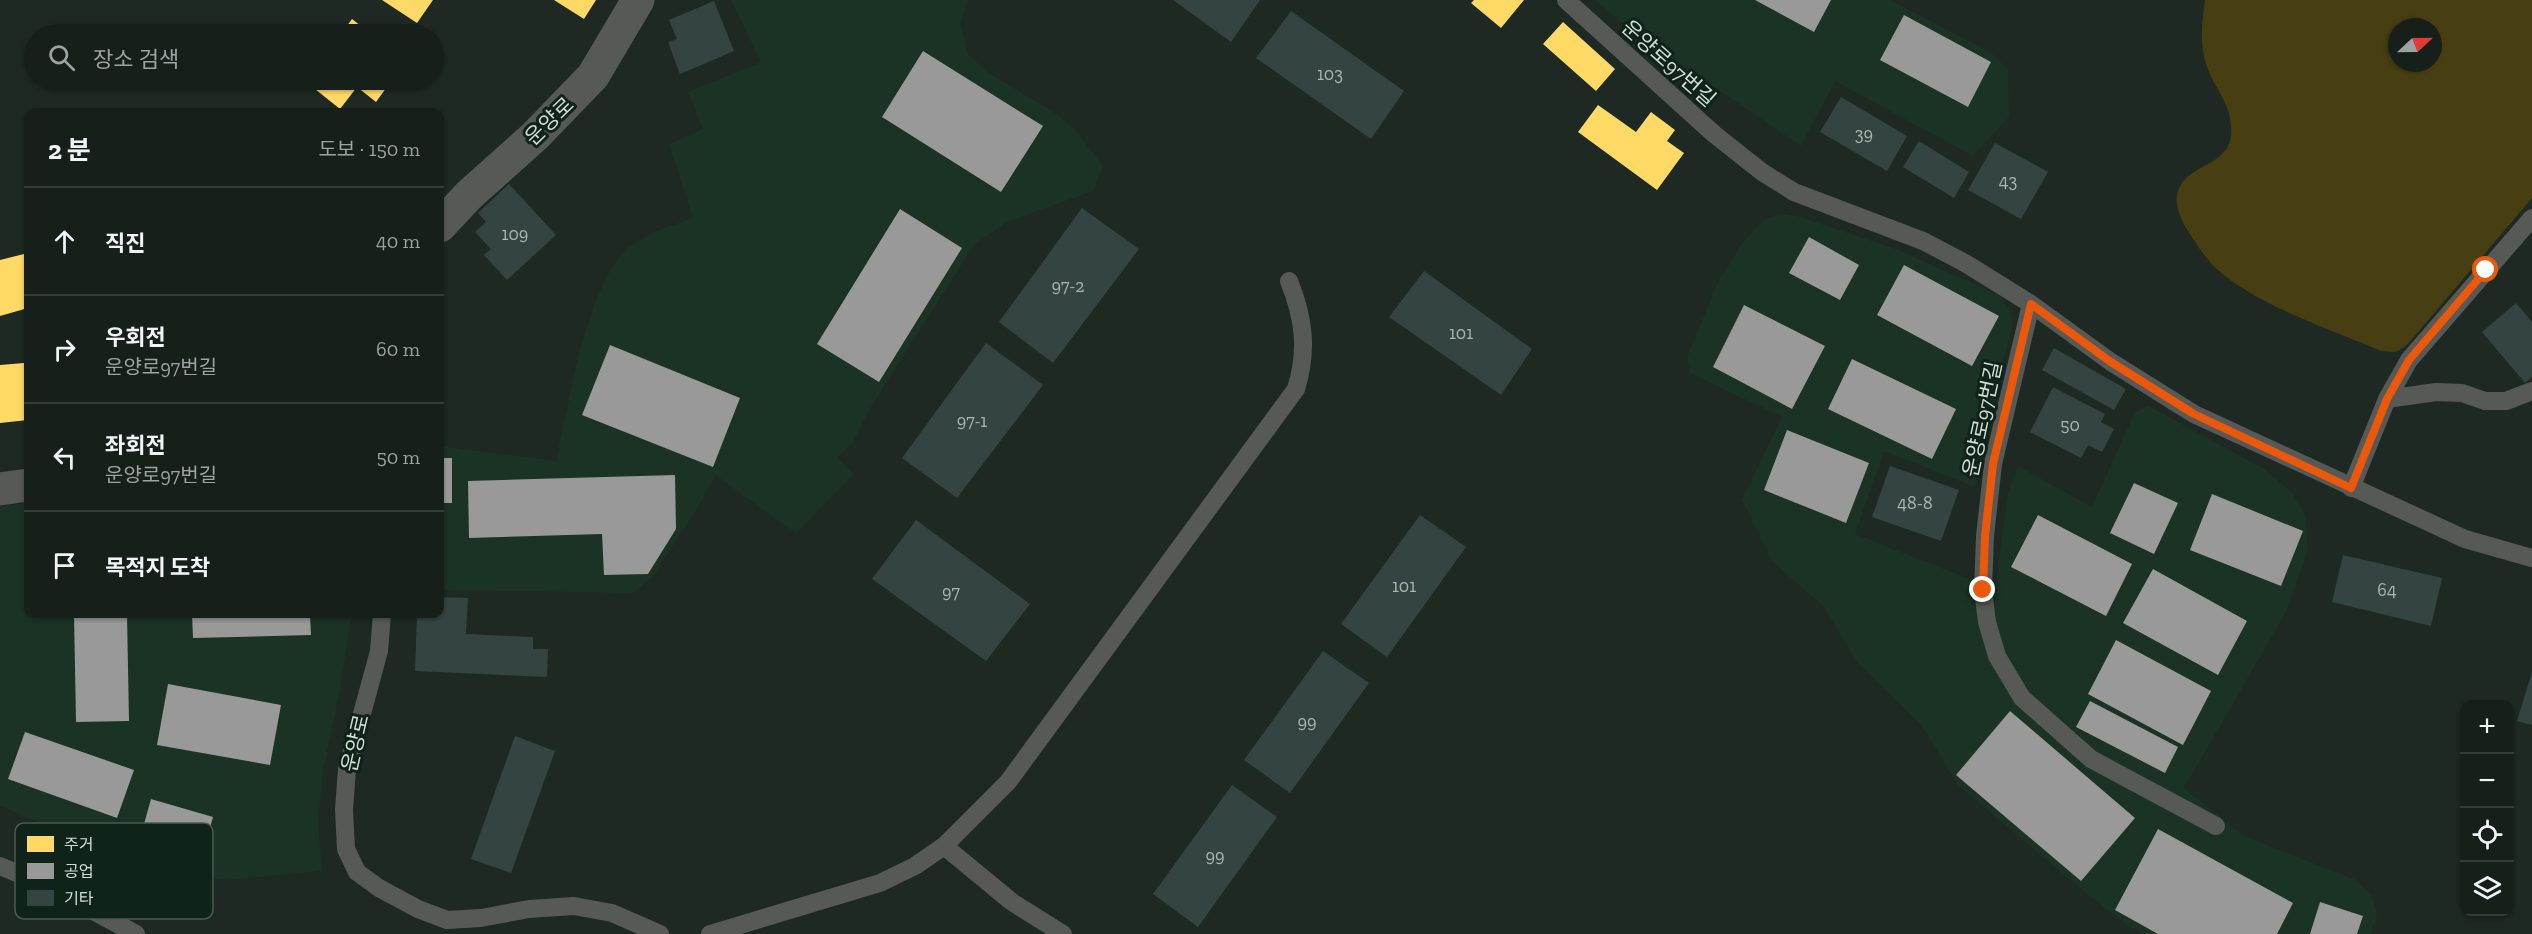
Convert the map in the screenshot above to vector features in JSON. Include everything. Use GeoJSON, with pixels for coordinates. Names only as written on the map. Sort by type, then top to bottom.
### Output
{"type":"FeatureCollection","features":[{"type":"Feature","properties":{"kind":"street","name":"운양로"},"geometry":{"type":"LineString","coordinates":[[444,222],[469,195],[535,136],[593,76],[638,0]]}},
{"type":"Feature","properties":{"kind":"street"},"geometry":{"type":"LineString","coordinates":[[0,489],[24,486]]}},
{"type":"Feature","properties":{"kind":"lane","name":"운양로97번길"},"geometry":{"type":"LineString","coordinates":[[1566,0],[1714,134],[1794,192],[1923,241],[1965,263],[2031,304],[2111,362],[2194,414],[2465,539],[2532,558]]}},
{"type":"Feature","properties":{"kind":"lane"},"geometry":{"type":"LineString","coordinates":[[2351,488],[2387,399],[2409,360],[2532,218]]}},
{"type":"Feature","properties":{"kind":"lane"},"geometry":{"type":"LineString","coordinates":[[710,934],[880,883],[915,866],[944,846],[1008,782],[1296,389],[1303,366],[1303,343],[1300,307],[1289,281]]}},
{"type":"Feature","properties":{"kind":"lane","name":"운양로97번길"},"geometry":{"type":"LineString","coordinates":[[2031,304],[1993,464],[1985,536],[1983,590],[1987,622],[1997,656],[2022,698],[2091,759],[2216,826]]}},
{"type":"Feature","properties":{"kind":"lane"},"geometry":{"type":"LineString","coordinates":[[2387,399],[2436,392],[2462,393],[2485,401],[2506,401],[2532,391]]}},
{"type":"Feature","properties":{"kind":"lane","name":"운양로"},"geometry":{"type":"LineString","coordinates":[[382,618],[379,651],[347,769],[344,810],[346,849],[357,872],[418,909],[447,920],[481,918],[529,909],[574,906],[612,913],[660,934]]}},
{"type":"Feature","properties":{"kind":"lane"},"geometry":{"type":"LineString","coordinates":[[944,846],[1012,902],[1063,934]]}},
{"type":"Feature","properties":{"kind":"lane"},"geometry":{"type":"LineString","coordinates":[[0,866],[15,872]]}},
{"type":"Feature","properties":{"kind":"lane"},"geometry":{"type":"LineString","coordinates":[[108,919],[136,934]]}},
{"type":"Feature","properties":{"kind":"shaded area"},"geometry":{"type":"Polygon","coordinates":[[[731,0],[967,0],[961,24],[968,54],[987,72],[1052,111],[1073,127],[1103,166],[1093,191],[1007,222],[974,245],[869,410],[852,444],[837,458],[854,474],[796,533],[715,475],[700,504],[653,576],[633,593],[444,590],[444,447],[556,461],[579,352],[598,295],[611,268],[628,248],[654,232],[693,218],[669,144],[703,129],[688,92],[761,62],[731,0]]]}},
{"type":"Feature","properties":{"kind":"shaded area"},"geometry":{"type":"Polygon","coordinates":[[[1595,0],[1891,0],[1991,53],[2008,70],[2009,117],[1973,156],[1835,81],[1801,146],[1637,35],[1595,0]]]}},
{"type":"Feature","properties":{"kind":"shaded area"},"geometry":{"type":"Polygon","coordinates":[[[2205,0],[2532,0],[2532,198],[2407,345],[2396,352],[2381,351],[2321,327],[2242,288],[2214,266],[2185,226],[2177,205],[2179,188],[2191,174],[2224,153],[2231,135],[2227,106],[2204,59],[2202,34],[2205,0]]]}},
{"type":"Feature","properties":{"kind":"shaded area"},"geometry":{"type":"Polygon","coordinates":[[[1779,214],[1797,216],[1896,249],[2001,297],[2009,309],[2013,326],[1999,372],[1975,487],[1884,451],[1855,534],[1995,589],[2008,492],[2018,466],[2092,507],[2135,412],[2149,406],[2264,469],[2292,492],[2305,515],[2308,550],[2285,614],[2184,788],[2244,836],[2354,879],[2372,895],[2377,915],[2371,934],[2144,934],[2127,925],[1958,785],[1922,726],[1857,662],[1824,607],[1772,561],[1742,500],[1782,417],[1690,373],[1687,357],[1718,282],[1743,242],[1763,220],[1779,214]]]}},
{"type":"Feature","properties":{"kind":"shaded area"},"geometry":{"type":"Polygon","coordinates":[[[24,503],[24,618],[351,618],[323,771],[318,822],[322,871],[230,880],[213,878],[213,823],[41,823],[0,806],[0,506],[24,503]]]}},
{"type":"Feature","properties":{"kind":"building: 주거"},"geometry":{"type":"Polygon","coordinates":[[[382,0],[433,0],[417,23],[382,0]]]}},
{"type":"Feature","properties":{"kind":"building: 주거"},"geometry":{"type":"Polygon","coordinates":[[[554,0],[596,0],[584,19],[554,0]]]}},
{"type":"Feature","properties":{"kind":"building: 주거"},"geometry":{"type":"Polygon","coordinates":[[[1474,0],[1524,0],[1501,28],[1471,3],[1474,0]]]}},
{"type":"Feature","properties":{"kind":"building: 주거"},"geometry":{"type":"Polygon","coordinates":[[[352,19],[358,24],[348,24],[352,19]]]}},
{"type":"Feature","properties":{"kind":"building: 주거"},"geometry":{"type":"Polygon","coordinates":[[[1563,22],[1615,69],[1596,91],[1543,44],[1563,22]]]}},
{"type":"Feature","properties":{"kind":"building: 주거"},"geometry":{"type":"Polygon","coordinates":[[[316,90],[355,90],[339,108],[316,90]]]}},
{"type":"Feature","properties":{"kind":"building: 주거"},"geometry":{"type":"Polygon","coordinates":[[[361,90],[385,90],[376,102],[361,90]]]}},
{"type":"Feature","properties":{"kind":"building: 주거"},"geometry":{"type":"Polygon","coordinates":[[[1598,105],[1636,132],[1651,112],[1675,130],[1667,141],[1684,153],[1657,190],[1578,132],[1598,105]]]}},
{"type":"Feature","properties":{"kind":"building: 주거"},"geometry":{"type":"Polygon","coordinates":[[[24,254],[24,309],[0,316],[0,260],[24,254]]]}},
{"type":"Feature","properties":{"kind":"building: 주거"},"geometry":{"type":"Polygon","coordinates":[[[24,363],[24,420],[0,423],[0,365],[24,363]]]}},
{"type":"Feature","properties":{"kind":"building: 공업"},"geometry":{"type":"Polygon","coordinates":[[[1755,0],[1831,0],[1814,32],[1755,0]]]}},
{"type":"Feature","properties":{"kind":"building: 공업"},"geometry":{"type":"Polygon","coordinates":[[[1904,15],[1991,62],[1968,107],[1880,60],[1904,15]]]}},
{"type":"Feature","properties":{"kind":"building: 공업"},"geometry":{"type":"Polygon","coordinates":[[[923,51],[1043,126],[1001,192],[882,117],[923,51]]]}},
{"type":"Feature","properties":{"kind":"building: 공업"},"geometry":{"type":"Polygon","coordinates":[[[900,209],[962,248],[879,382],[817,344],[900,209]]]}},
{"type":"Feature","properties":{"kind":"building: 공업"},"geometry":{"type":"Polygon","coordinates":[[[1809,237],[1859,265],[1840,300],[1789,273],[1809,237]]]}},
{"type":"Feature","properties":{"kind":"building: 공업"},"geometry":{"type":"Polygon","coordinates":[[[1904,265],[1999,316],[1972,366],[1877,315],[1904,265]]]}},
{"type":"Feature","properties":{"kind":"building: 공업"},"geometry":{"type":"Polygon","coordinates":[[[1744,305],[1825,346],[1792,409],[1713,367],[1744,305]]]}},
{"type":"Feature","properties":{"kind":"building: 공업"},"geometry":{"type":"Polygon","coordinates":[[[610,345],[740,398],[713,467],[582,415],[610,345]]]}},
{"type":"Feature","properties":{"kind":"building: 공업"},"geometry":{"type":"Polygon","coordinates":[[[1852,359],[1956,409],[1932,459],[1828,409],[1852,359]]]}},
{"type":"Feature","properties":{"kind":"building: 공업"},"geometry":{"type":"Polygon","coordinates":[[[1787,430],[1869,463],[1846,523],[1764,490],[1787,430]]]}},
{"type":"Feature","properties":{"kind":"building: 공업"},"geometry":{"type":"Polygon","coordinates":[[[444,458],[452,458],[452,503],[444,503],[444,458]]]}},
{"type":"Feature","properties":{"kind":"building: 공업"},"geometry":{"type":"Polygon","coordinates":[[[675,475],[676,529],[648,574],[604,575],[602,534],[469,538],[468,481],[675,475]]]}},
{"type":"Feature","properties":{"kind":"building: 공업"},"geometry":{"type":"Polygon","coordinates":[[[2134,483],[2178,503],[2154,554],[2110,533],[2134,483]]]}},
{"type":"Feature","properties":{"kind":"building: 공업"},"geometry":{"type":"Polygon","coordinates":[[[2212,494],[2303,531],[2281,586],[2190,550],[2212,494]]]}},
{"type":"Feature","properties":{"kind":"building: 공업"},"geometry":{"type":"Polygon","coordinates":[[[2038,515],[2132,564],[2106,616],[2011,567],[2038,515]]]}},
{"type":"Feature","properties":{"kind":"building: 공업"},"geometry":{"type":"Polygon","coordinates":[[[2153,569],[2247,621],[2218,675],[2123,623],[2153,569]]]}},
{"type":"Feature","properties":{"kind":"building: 공업"},"geometry":{"type":"Polygon","coordinates":[[[74,618],[127,618],[129,721],[76,722],[74,618]]]}},
{"type":"Feature","properties":{"kind":"building: 공업"},"geometry":{"type":"Polygon","coordinates":[[[192,618],[310,618],[311,635],[193,638],[192,618]]]}},
{"type":"Feature","properties":{"kind":"building: 공업"},"geometry":{"type":"Polygon","coordinates":[[[2116,640],[2211,691],[2183,745],[2088,694],[2116,640]]]}},
{"type":"Feature","properties":{"kind":"building: 공업"},"geometry":{"type":"Polygon","coordinates":[[[168,684],[281,705],[270,765],[157,745],[168,684]]]}},
{"type":"Feature","properties":{"kind":"building: 공업"},"geometry":{"type":"Polygon","coordinates":[[[2090,701],[2178,747],[2165,773],[2076,727],[2090,701]]]}},
{"type":"Feature","properties":{"kind":"building: 공업"},"geometry":{"type":"Polygon","coordinates":[[[2010,711],[2135,818],[2081,881],[1956,775],[2010,711]]]}},
{"type":"Feature","properties":{"kind":"building: 공업"},"geometry":{"type":"Polygon","coordinates":[[[25,732],[134,770],[117,818],[8,779],[25,732]]]}},
{"type":"Feature","properties":{"kind":"building: 공업"},"geometry":{"type":"Polygon","coordinates":[[[151,799],[213,817],[211,823],[144,823],[151,799]]]}},
{"type":"Feature","properties":{"kind":"building: 공업"},"geometry":{"type":"Polygon","coordinates":[[[2158,829],[2293,903],[2277,934],[2158,934],[2115,910],[2158,829]]]}},
{"type":"Feature","properties":{"kind":"building: 공업"},"geometry":{"type":"Polygon","coordinates":[[[2320,902],[2363,916],[2357,934],[2310,934],[2320,902]]]}},
{"type":"Feature","properties":{"kind":"building: 기타"},"geometry":{"type":"Polygon","coordinates":[[[1173,0],[1260,0],[1231,42],[1173,0]]]}},
{"type":"Feature","properties":{"kind":"building: 기타"},"geometry":{"type":"Polygon","coordinates":[[[714,1],[734,51],[680,74],[668,42],[677,39],[669,20],[714,1]]]}},
{"type":"Feature","properties":{"kind":"building: 기타"},"geometry":{"type":"Polygon","coordinates":[[[1291,11],[1404,91],[1371,139],[1256,58],[1291,11]]]}},
{"type":"Feature","properties":{"kind":"building: 기타"},"geometry":{"type":"Polygon","coordinates":[[[1841,97],[1907,136],[1887,171],[1820,132],[1841,97]]]}},
{"type":"Feature","properties":{"kind":"building: 기타"},"geometry":{"type":"Polygon","coordinates":[[[1919,141],[1969,172],[1954,198],[1903,167],[1919,141]]]}},
{"type":"Feature","properties":{"kind":"building: 기타"},"geometry":{"type":"Polygon","coordinates":[[[1995,143],[2048,172],[2021,219],[1968,190],[1995,143]]]}},
{"type":"Feature","properties":{"kind":"building: 기타"},"geometry":{"type":"Polygon","coordinates":[[[509,184],[556,235],[507,280],[484,255],[491,249],[475,232],[486,222],[478,213],[509,184]]]}},
{"type":"Feature","properties":{"kind":"building: 기타"},"geometry":{"type":"Polygon","coordinates":[[[1082,208],[1139,249],[1053,363],[999,322],[1082,208]]]}},
{"type":"Feature","properties":{"kind":"building: 기타"},"geometry":{"type":"Polygon","coordinates":[[[1424,271],[1532,349],[1501,395],[1389,317],[1424,271]]]}},
{"type":"Feature","properties":{"kind":"building: 기타"},"geometry":{"type":"Polygon","coordinates":[[[2516,303],[2532,322],[2532,377],[2525,383],[2482,332],[2516,303]]]}},
{"type":"Feature","properties":{"kind":"building: 기타"},"geometry":{"type":"Polygon","coordinates":[[[986,343],[1043,385],[957,498],[902,458],[986,343]]]}},
{"type":"Feature","properties":{"kind":"building: 기타"},"geometry":{"type":"Polygon","coordinates":[[[2054,348],[2126,389],[2114,410],[2042,370],[2054,348]]]}},
{"type":"Feature","properties":{"kind":"building: 기타"},"geometry":{"type":"Polygon","coordinates":[[[2053,387],[2105,414],[2101,422],[2114,429],[2102,452],[2088,445],[2081,458],[2030,432],[2053,387]]]}},
{"type":"Feature","properties":{"kind":"building: 기타"},"geometry":{"type":"Polygon","coordinates":[[[1890,466],[1959,490],[1941,541],[1872,517],[1890,466]]]}},
{"type":"Feature","properties":{"kind":"building: 기타"},"geometry":{"type":"Polygon","coordinates":[[[1420,515],[1466,547],[1387,657],[1341,624],[1420,515]]]}},
{"type":"Feature","properties":{"kind":"building: 기타"},"geometry":{"type":"Polygon","coordinates":[[[916,520],[1030,604],[986,661],[872,579],[916,520]]]}},
{"type":"Feature","properties":{"kind":"building: 기타"},"geometry":{"type":"Polygon","coordinates":[[[2343,555],[2442,578],[2431,626],[2332,602],[2343,555]]]}},
{"type":"Feature","properties":{"kind":"building: 기타"},"geometry":{"type":"Polygon","coordinates":[[[444,597],[468,598],[466,634],[533,637],[533,649],[548,649],[547,677],[415,671],[417,618],[444,618],[444,597]]]}},
{"type":"Feature","properties":{"kind":"building: 기타"},"geometry":{"type":"Polygon","coordinates":[[[1323,651],[1369,683],[1290,793],[1244,760],[1323,651]]]}},
{"type":"Feature","properties":{"kind":"building: 기타"},"geometry":{"type":"Polygon","coordinates":[[[2532,672],[2532,725],[2517,721],[2532,672]]]}},
{"type":"Feature","properties":{"kind":"building: 기타"},"geometry":{"type":"Polygon","coordinates":[[[515,736],[555,751],[511,873],[471,859],[515,736]]]}},
{"type":"Feature","properties":{"kind":"building: 기타"},"geometry":{"type":"Polygon","coordinates":[[[1232,785],[1277,817],[1198,927],[1153,894],[1232,785]]]}},
{"type":"Feature","properties":{"kind":"route"},"geometry":{"type":"LineString","coordinates":[[1983,590],[1985,536],[1993,464],[2007,396],[2031,304],[2111,362],[2194,414],[2351,488],[2387,399],[2409,360],[2486,270]]}}]}
